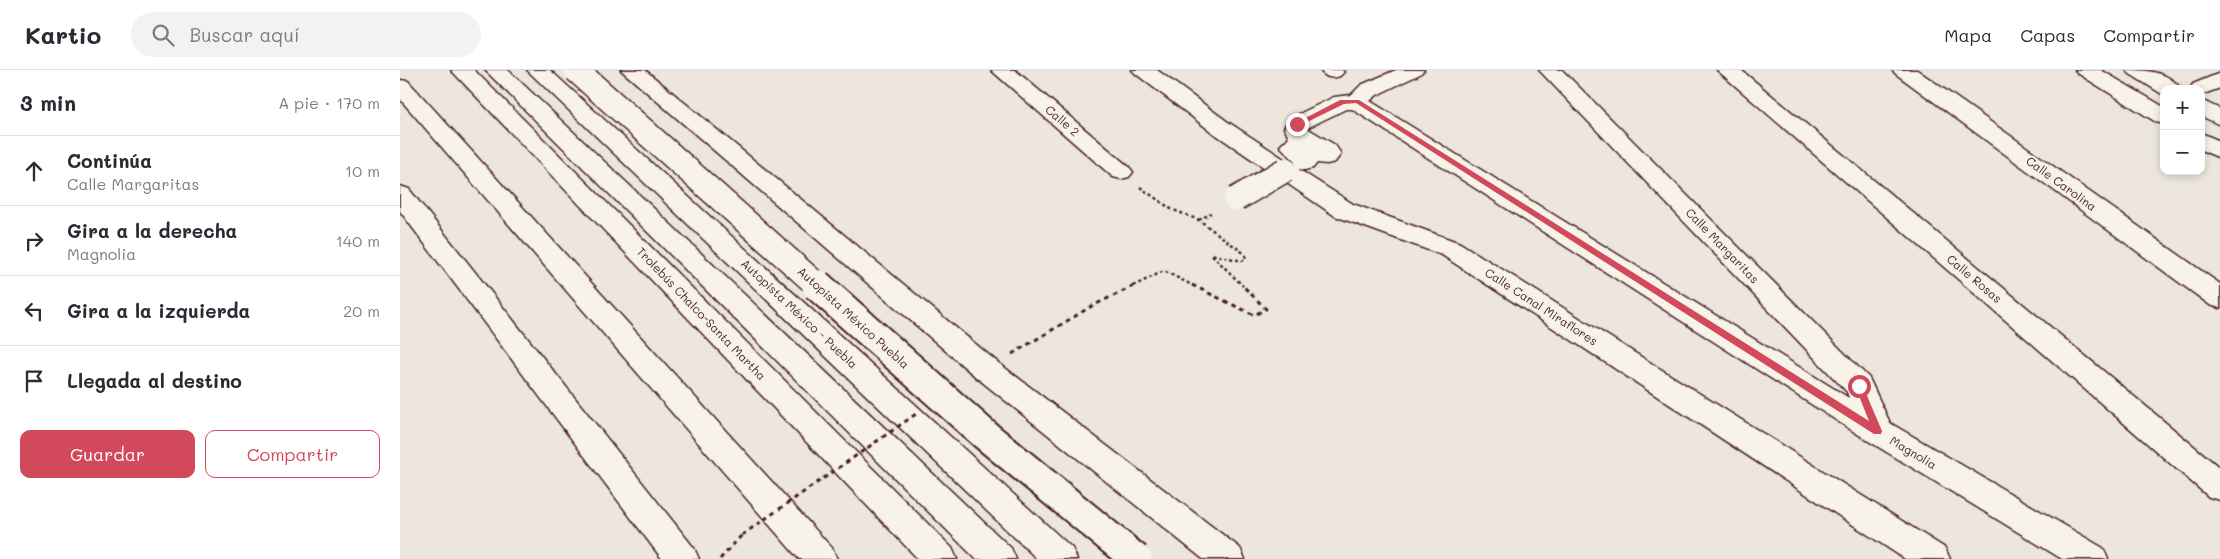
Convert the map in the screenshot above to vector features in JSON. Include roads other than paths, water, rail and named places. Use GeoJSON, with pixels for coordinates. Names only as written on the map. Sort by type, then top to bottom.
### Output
{"type":"FeatureCollection","features":[{"type":"Feature","properties":{"kind":"main road","name":"Trolebús Chalco-Santa Martha"},"geometry":{"type":"LineString","coordinates":[[462,70],[940,559]]}},
{"type":"Feature","properties":{"kind":"main road"},"geometry":{"type":"LineString","coordinates":[[496,70],[999,559]]}},
{"type":"Feature","properties":{"kind":"main road","name":"Autopista México - Puebla"},"geometry":{"type":"LineString","coordinates":[[538,70],[1060,559]]}},
{"type":"Feature","properties":{"kind":"main road","name":"Autopista México Puebla"},"geometry":{"type":"LineString","coordinates":[[576,70],[984,434],[1136,559]]}},
{"type":"Feature","properties":{"kind":"main road"},"geometry":{"type":"LineString","coordinates":[[632,70],[986,369],[1228,559]]}},
{"type":"Feature","properties":{"kind":"main road","name":"Calle 2"},"geometry":{"type":"LineString","coordinates":[[1002,70],[1121,172]]}},
{"type":"Feature","properties":{"kind":"main road","name":"Calle Canal Miraflores"},"geometry":{"type":"LineString","coordinates":[[1143,70],[1220,127],[1344,210],[1451,249],[1933,559]]}},
{"type":"Feature","properties":{"kind":"main road"},"geometry":{"type":"LineString","coordinates":[[1236,199],[1306,158],[1292,146],[1296,142],[1301,143],[1318,157],[1327,157],[1329,154],[1327,150],[1296,131],[1297,124],[1342,102],[1357,102],[1369,90],[1413,70]]}},
{"type":"Feature","properties":{"kind":"main road","name":"Calle Margaritas"},"geometry":{"type":"LineString","coordinates":[[1550,70],[1859,386],[1878,431]]}},
{"type":"Feature","properties":{"kind":"main road","name":"Calle Rosas"},"geometry":{"type":"LineString","coordinates":[[1728,70],[2220,488]]}},
{"type":"Feature","properties":{"kind":"main road","name":"Calle Carolina"},"geometry":{"type":"LineString","coordinates":[[1903,70],[2220,298]]}},
{"type":"Feature","properties":{"kind":"main road"},"geometry":{"type":"LineString","coordinates":[[2086,70],[2160,115]]}},
{"type":"Feature","properties":{"kind":"main road"},"geometry":{"type":"LineString","coordinates":[[2137,70],[2163,85]]}},
{"type":"Feature","properties":{"kind":"main road"},"geometry":{"type":"LineString","coordinates":[[2205,87],[2220,79]]}},
{"type":"Feature","properties":{"kind":"main road"},"geometry":{"type":"LineString","coordinates":[[400,86],[820,559]]}},
{"type":"Feature","properties":{"kind":"main road","name":"Magnolia"},"geometry":{"type":"LineString","coordinates":[[1357,102],[1878,431],[2091,559]]}},
{"type":"Feature","properties":{"kind":"main road"},"geometry":{"type":"LineString","coordinates":[[2205,109],[2220,118]]}},
{"type":"Feature","properties":{"kind":"main road"},"geometry":{"type":"LineString","coordinates":[[2205,143],[2220,152]]}},
{"type":"Feature","properties":{"kind":"main road"},"geometry":{"type":"LineString","coordinates":[[400,194],[682,559]]}}]}
